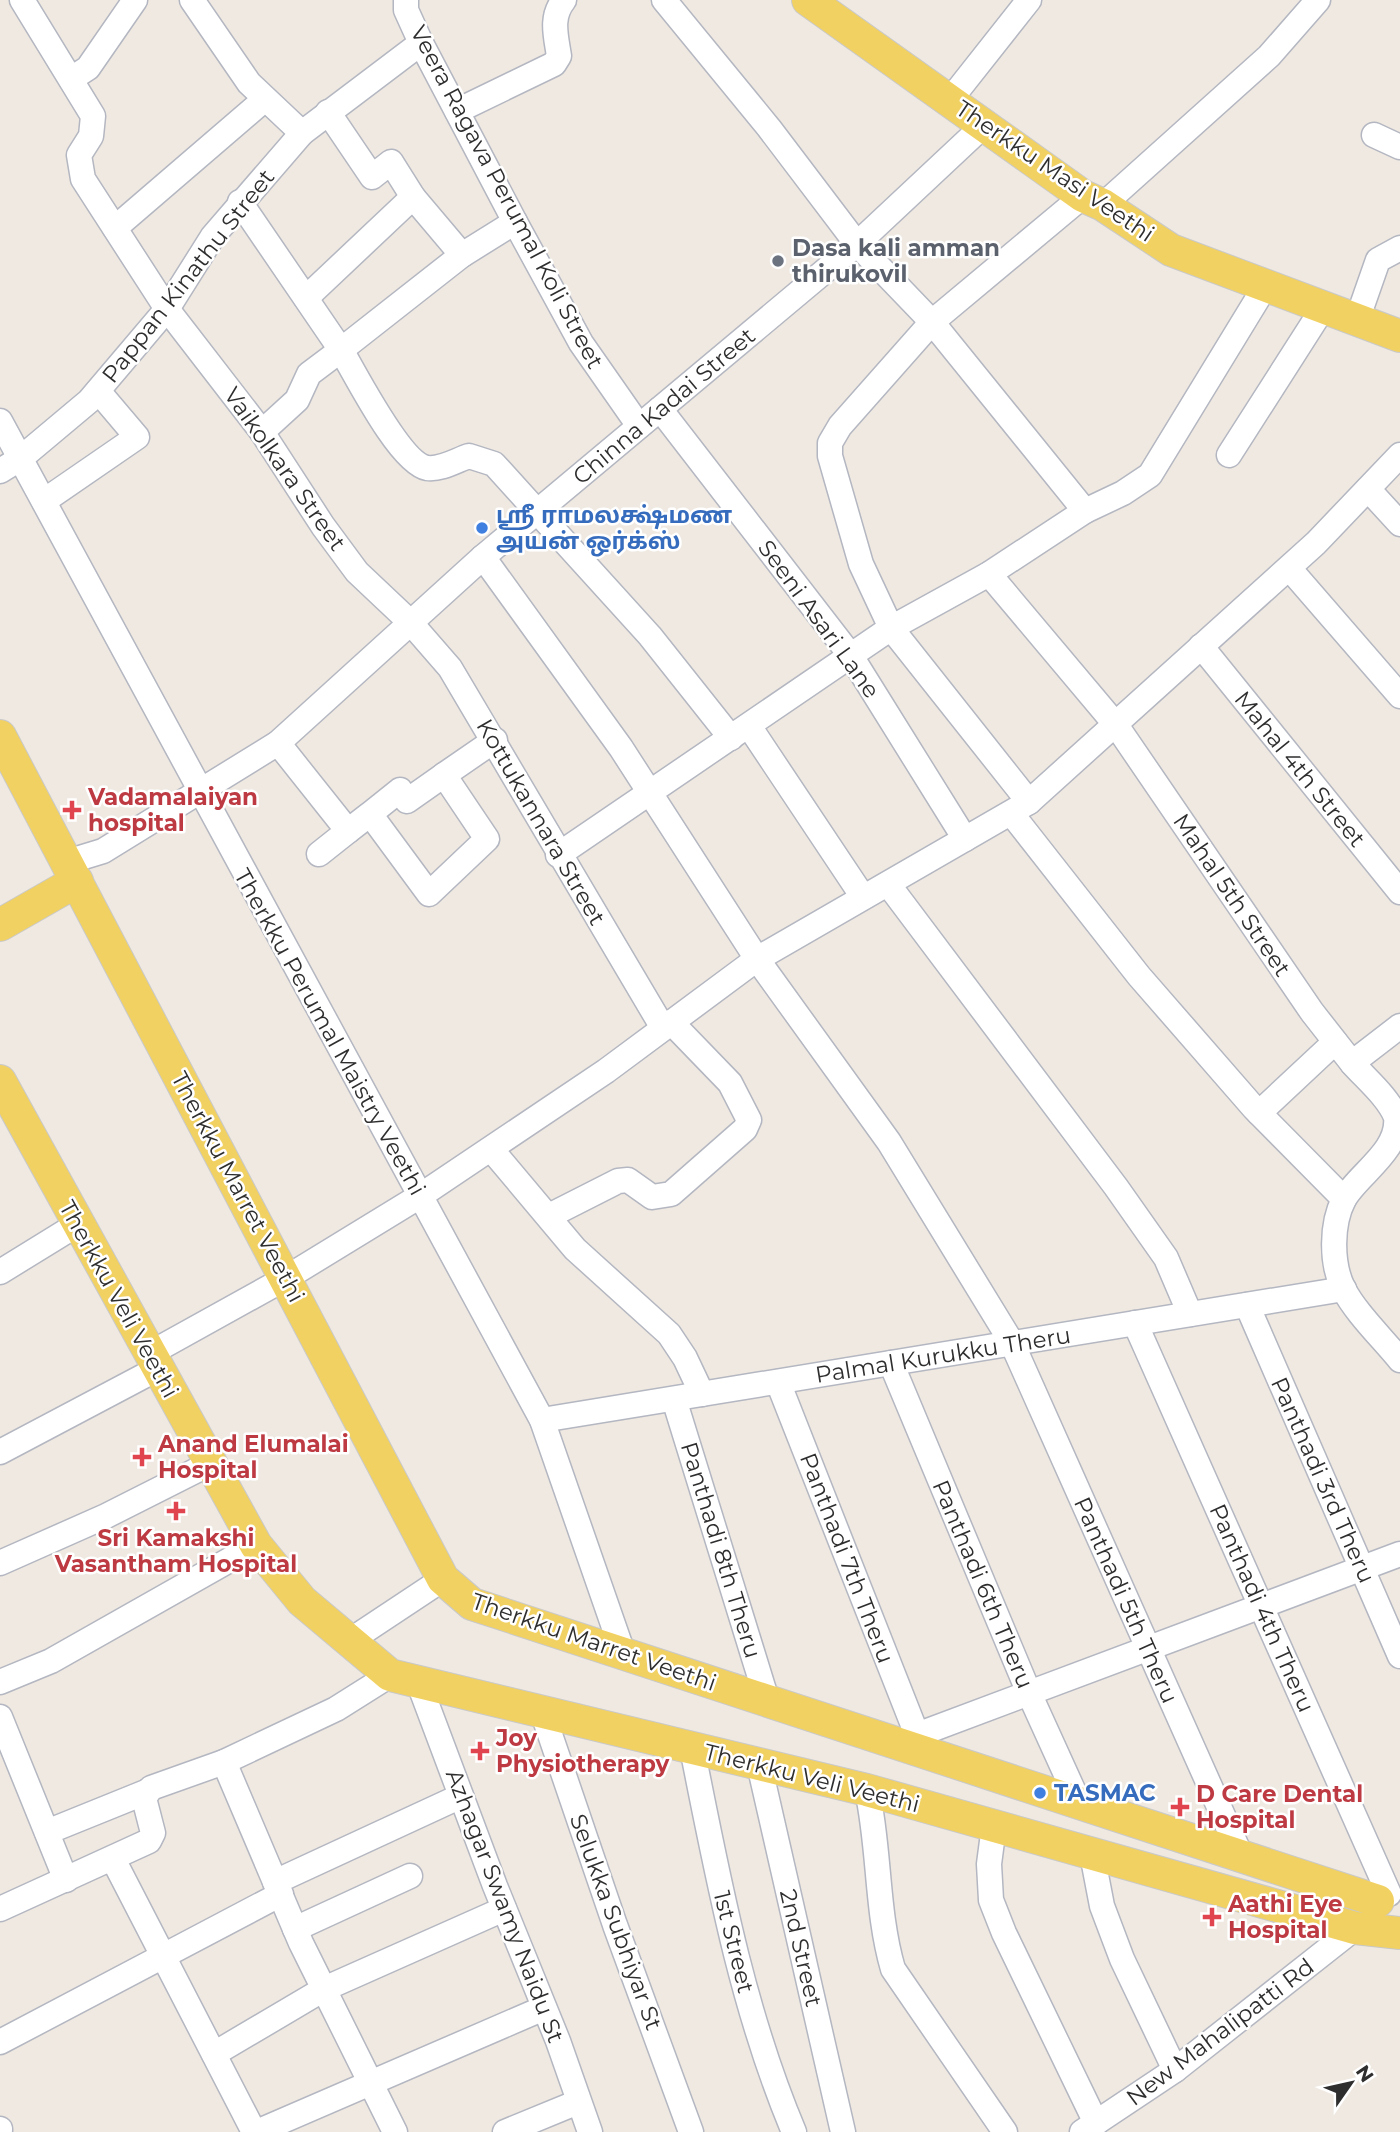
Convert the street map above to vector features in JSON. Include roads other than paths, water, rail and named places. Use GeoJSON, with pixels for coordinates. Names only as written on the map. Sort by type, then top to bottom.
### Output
{"type":"FeatureCollection","features":[{"type":"Feature","properties":{"kind":"main road","name":"Therkku Masi Veethi"},"geometry":{"type":"LineString","coordinates":[[808,0],[983,126],[1171,250],[1400,335]]}},
{"type":"Feature","properties":{"kind":"main road","name":"Therkku Marret Veethi"},"geometry":{"type":"LineString","coordinates":[[0,736],[443,1579],[472,1604],[767,1700],[915,1742],[1079,1803],[1241,1856],[1389,1894]]}},
{"type":"Feature","properties":{"kind":"main road"},"geometry":{"type":"LineString","coordinates":[[0,900],[72,872]]}},
{"type":"Feature","properties":{"kind":"main road"},"geometry":{"type":"LineString","coordinates":[[0,925],[72,872]]}},
{"type":"Feature","properties":{"kind":"main road","name":"Therkku Veli Veethi"},"geometry":{"type":"LineString","coordinates":[[0,1081],[256,1545],[302,1601],[348,1642],[404,1678],[867,1790],[1355,1928],[1400,1933]]}},
{"type":"Feature","properties":{"kind":"main road"},"geometry":{"type":"LineString","coordinates":[[1355,1928],[1389,1894]]}},
{"type":"Feature","properties":{"kind":"street","name":"Vaikolkara Street"},"geometry":{"type":"LineString","coordinates":[[22,0],[93,116],[91,136],[79,155],[78,165],[83,179],[167,309],[262,432],[323,526],[358,572],[410,622]]}},
{"type":"Feature","properties":{"kind":"street"},"geometry":{"type":"LineString","coordinates":[[71,79],[88,68],[135,0]]}},
{"type":"Feature","properties":{"kind":"street"},"geometry":{"type":"LineString","coordinates":[[192,0],[249,83],[302,133]]}},
{"type":"Feature","properties":{"kind":"street","name":"Veera Ragava Perumal Koli Street"},"geometry":{"type":"LineString","coordinates":[[406,0],[406,10],[421,43],[581,343],[639,426]]}},
{"type":"Feature","properties":{"kind":"street"},"geometry":{"type":"LineString","coordinates":[[457,111],[554,64],[559,56],[556,10],[564,0]]}},
{"type":"Feature","properties":{"kind":"street"},"geometry":{"type":"LineString","coordinates":[[664,0],[769,128],[857,244],[932,322],[1085,510]]}},
{"type":"Feature","properties":{"kind":"street"},"geometry":{"type":"LineString","coordinates":[[950,100],[1029,0]]}},
{"type":"Feature","properties":{"kind":"street"},"geometry":{"type":"LineString","coordinates":[[1318,0],[1269,56],[1093,201],[932,322],[840,426],[830,443],[830,456],[861,564],[891,628],[1139,976],[1259,1113],[1345,1199],[1334,1233],[1335,1260],[1344,1289],[1400,1360]]}},
{"type":"Feature","properties":{"kind":"street","name":"Pappan Kinathu Street"},"geometry":{"type":"LineString","coordinates":[[10,464],[98,391],[167,309],[212,236],[302,133],[421,43]]}},
{"type":"Feature","properties":{"kind":"street"},"geometry":{"type":"LineString","coordinates":[[115,228],[265,99]]}},
{"type":"Feature","properties":{"kind":"street"},"geometry":{"type":"LineString","coordinates":[[328,113],[372,177],[391,162],[413,197],[462,255]]}},
{"type":"Feature","properties":{"kind":"street","name":"Chinna Kadai Street"},"geometry":{"type":"LineString","coordinates":[[72,872],[278,743],[483,557],[857,244],[983,126]]}},
{"type":"Feature","properties":{"kind":"street"},"geometry":{"type":"LineString","coordinates":[[1374,135],[1400,147]]}},
{"type":"Feature","properties":{"kind":"street"},"geometry":{"type":"LineString","coordinates":[[306,298],[413,197]]}},
{"type":"Feature","properties":{"kind":"street"},"geometry":{"type":"LineString","coordinates":[[240,202],[412,460],[426,468],[439,467],[469,456],[487,460],[740,732],[863,897]]}},
{"type":"Feature","properties":{"kind":"street"},"geometry":{"type":"LineString","coordinates":[[262,432],[298,400],[309,374],[462,255],[515,222]]}},
{"type":"Feature","properties":{"kind":"street"},"geometry":{"type":"LineString","coordinates":[[1357,320],[1378,260],[1400,248]]}},
{"type":"Feature","properties":{"kind":"street"},"geometry":{"type":"LineString","coordinates":[[558,855],[891,628],[989,574],[1085,510],[1123,493],[1150,475],[1266,285]]}},
{"type":"Feature","properties":{"kind":"street"},"geometry":{"type":"LineString","coordinates":[[1229,456],[1323,307]]}},
{"type":"Feature","properties":{"kind":"street"},"geometry":{"type":"LineString","coordinates":[[44,501],[137,437],[98,391]]}},
{"type":"Feature","properties":{"kind":"street","name":"Seeni Asari Lane"},"geometry":{"type":"LineString","coordinates":[[660,409],[851,656],[965,839]]}},
{"type":"Feature","properties":{"kind":"street","name":"Therkku Perumal Maistry Veethi"},"geometry":{"type":"LineString","coordinates":[[0,421],[10,464],[44,501],[198,791],[542,1420],[623,1653]]}},
{"type":"Feature","properties":{"kind":"street"},"geometry":{"type":"LineString","coordinates":[[0,1452],[153,1362],[420,1196],[491,1149],[757,959],[1020,808],[1289,568],[1400,454]]}},
{"type":"Feature","properties":{"kind":"street"},"geometry":{"type":"LineString","coordinates":[[1368,489],[1400,524]]}},
{"type":"Feature","properties":{"kind":"street","name":"Panthadi 5th Theru"},"geometry":{"type":"LineString","coordinates":[[483,557],[649,791],[757,959],[889,1142],[1012,1343],[1241,1856]]}},
{"type":"Feature","properties":{"kind":"street"},"geometry":{"type":"LineString","coordinates":[[1289,568],[1400,696]]}},
{"type":"Feature","properties":{"kind":"street","name":"Mahal 5th Street"},"geometry":{"type":"LineString","coordinates":[[989,574],[1116,725],[1312,1012],[1397,1118],[1398,1133],[1393,1145],[1345,1199]]}},
{"type":"Feature","properties":{"kind":"street","name":"Kottukannara Street"},"geometry":{"type":"LineString","coordinates":[[410,622],[450,668],[495,740],[558,855],[667,1025],[740,1097],[749,1120],[745,1129],[671,1194],[652,1197],[628,1180],[618,1181],[549,1216]]}},
{"type":"Feature","properties":{"kind":"street","name":"Mahal 4th Street"},"geometry":{"type":"LineString","coordinates":[[1201,646],[1400,892]]}},
{"type":"Feature","properties":{"kind":"street"},"geometry":{"type":"LineString","coordinates":[[319,854],[400,790],[407,801],[495,740]]}},
{"type":"Feature","properties":{"kind":"street"},"geometry":{"type":"LineString","coordinates":[[278,743],[348,831]]}},
{"type":"Feature","properties":{"kind":"street"},"geometry":{"type":"LineString","coordinates":[[370,814],[429,894],[487,839],[444,775]]}},
{"type":"Feature","properties":{"kind":"street"},"geometry":{"type":"LineString","coordinates":[[888,884],[1116,1187],[1166,1258],[1190,1314]]}},
{"type":"Feature","properties":{"kind":"street"},"geometry":{"type":"LineString","coordinates":[[1352,1063],[1400,1026]]}},
{"type":"Feature","properties":{"kind":"street"},"geometry":{"type":"LineString","coordinates":[[1259,1113],[1335,1042]]}},
{"type":"Feature","properties":{"kind":"street"},"geometry":{"type":"LineString","coordinates":[[491,1149],[581,1256],[668,1334],[685,1358],[702,1394]]}},
{"type":"Feature","properties":{"kind":"street"},"geometry":{"type":"LineString","coordinates":[[0,1272],[78,1224]]}},
{"type":"Feature","properties":{"kind":"street","name":"Palmal Kurukku Theru"},"geometry":{"type":"LineString","coordinates":[[542,1420],[1344,1289]]}},
{"type":"Feature","properties":{"kind":"street","name":"Panthadi 3rd Theru"},"geometry":{"type":"LineString","coordinates":[[1247,1305],[1400,1656]]}},
{"type":"Feature","properties":{"kind":"street","name":"Panthadi 4th Theru"},"geometry":{"type":"LineString","coordinates":[[1135,1323],[1389,1894]]}},
{"type":"Feature","properties":{"kind":"street","name":"Panthadi 6th Theru"},"geometry":{"type":"LineString","coordinates":[[891,1363],[1029,1693],[1079,1803]]}},
{"type":"Feature","properties":{"kind":"street","name":"Panthadi 7th Theru"},"geometry":{"type":"LineString","coordinates":[[778,1382],[915,1742]]}},
{"type":"Feature","properties":{"kind":"street","name":"Panthadi 8th Theru"},"geometry":{"type":"LineString","coordinates":[[674,1399],[767,1700]]}},
{"type":"Feature","properties":{"kind":"street"},"geometry":{"type":"LineString","coordinates":[[0,1563],[106,1517],[209,1464]]}},
{"type":"Feature","properties":{"kind":"street"},"geometry":{"type":"LineString","coordinates":[[0,1682],[51,1661],[256,1545]]}},
{"type":"Feature","properties":{"kind":"street"},"geometry":{"type":"LineString","coordinates":[[915,1742],[1029,1693],[1400,1554]]}},
{"type":"Feature","properties":{"kind":"street"},"geometry":{"type":"LineString","coordinates":[[348,1642],[443,1579]]}},
{"type":"Feature","properties":{"kind":"street"},"geometry":{"type":"LineString","coordinates":[[47,1832],[146,1792],[156,1785],[224,1762],[404,1678]]}},
{"type":"Feature","properties":{"kind":"street","name":"Azhagar Swamy Naidu St"},"geometry":{"type":"LineString","coordinates":[[404,1678],[461,1796],[590,2132]]}},
{"type":"Feature","properties":{"kind":"street","name":"Selukka Subhiyar St"},"geometry":{"type":"LineString","coordinates":[[542,1711],[615,1925],[691,2132]]}},
{"type":"Feature","properties":{"kind":"street"},"geometry":{"type":"LineString","coordinates":[[0,1717],[66,1880]]}},
{"type":"Feature","properties":{"kind":"street","name":"1st Street"},"geometry":{"type":"LineString","coordinates":[[692,1748],[730,1940],[778,2095],[793,2132]]}},
{"type":"Feature","properties":{"kind":"street"},"geometry":{"type":"LineString","coordinates":[[224,1762],[295,1929],[395,2132]]}},
{"type":"Feature","properties":{"kind":"street","name":"2nd Street"},"geometry":{"type":"LineString","coordinates":[[760,1764],[843,2132]]}},
{"type":"Feature","properties":{"kind":"street"},"geometry":{"type":"LineString","coordinates":[[867,1790],[873,1816],[885,1944],[892,1969],[1005,2132]]}},
{"type":"Feature","properties":{"kind":"street"},"geometry":{"type":"LineString","coordinates":[[0,1909],[113,1859],[152,1837],[144,1798],[146,1792]]}},
{"type":"Feature","properties":{"kind":"street"},"geometry":{"type":"LineString","coordinates":[[0,2042],[164,1957],[278,1888],[461,1796]]}},
{"type":"Feature","properties":{"kind":"street"},"geometry":{"type":"LineString","coordinates":[[994,1826],[988,1881],[991,1900],[1089,2127]]}},
{"type":"Feature","properties":{"kind":"street"},"geometry":{"type":"LineString","coordinates":[[1092,1854],[1102,1906],[1122,1959],[1175,2070]]}},
{"type":"Feature","properties":{"kind":"street"},"geometry":{"type":"LineString","coordinates":[[113,1859],[255,2132],[544,2008]]}},
{"type":"Feature","properties":{"kind":"street"},"geometry":{"type":"LineString","coordinates":[[295,1929],[410,1875]]}},
{"type":"Feature","properties":{"kind":"street"},"geometry":{"type":"LineString","coordinates":[[214,2054],[324,1989],[505,1909]]}},
{"type":"Feature","properties":{"kind":"street","name":"New Mahalipatti Rd"},"geometry":{"type":"LineString","coordinates":[[1089,2127],[1175,2070],[1355,1928]]}},
{"type":"Feature","properties":{"kind":"street"},"geometry":{"type":"LineString","coordinates":[[505,2132],[578,2102]]}},
{"type":"Feature","properties":{"kind":"place","name":"Dasa kali amman thirukovil"},"geometry":{"type":"Point","coordinates":[778,261]}},
{"type":"Feature","properties":{"kind":"place","name":"ஶ்ரீ ராமலக்ஷ்மண அயன் ஒர்க்ஸ்"},"geometry":{"type":"Point","coordinates":[482,528]}},
{"type":"Feature","properties":{"kind":"place","name":"Vadamalaiyan hospital"},"geometry":{"type":"Point","coordinates":[72,810]}},
{"type":"Feature","properties":{"kind":"place","name":"Anand Elumalai Hospital"},"geometry":{"type":"Point","coordinates":[142,1457]}},
{"type":"Feature","properties":{"kind":"place","name":"Sri Kamakshi Vasantham Hospital"},"geometry":{"type":"Point","coordinates":[176,1511]}},
{"type":"Feature","properties":{"kind":"place","name":"Joy Physiotherapy"},"geometry":{"type":"Point","coordinates":[480,1751]}},
{"type":"Feature","properties":{"kind":"place","name":"TASMAC"},"geometry":{"type":"Point","coordinates":[1040,1793]}},
{"type":"Feature","properties":{"kind":"place","name":"D Care Dental Hospital"},"geometry":{"type":"Point","coordinates":[1180,1807]}},
{"type":"Feature","properties":{"kind":"place","name":"Aathi Eye Hospital"},"geometry":{"type":"Point","coordinates":[1212,1917]}}]}
